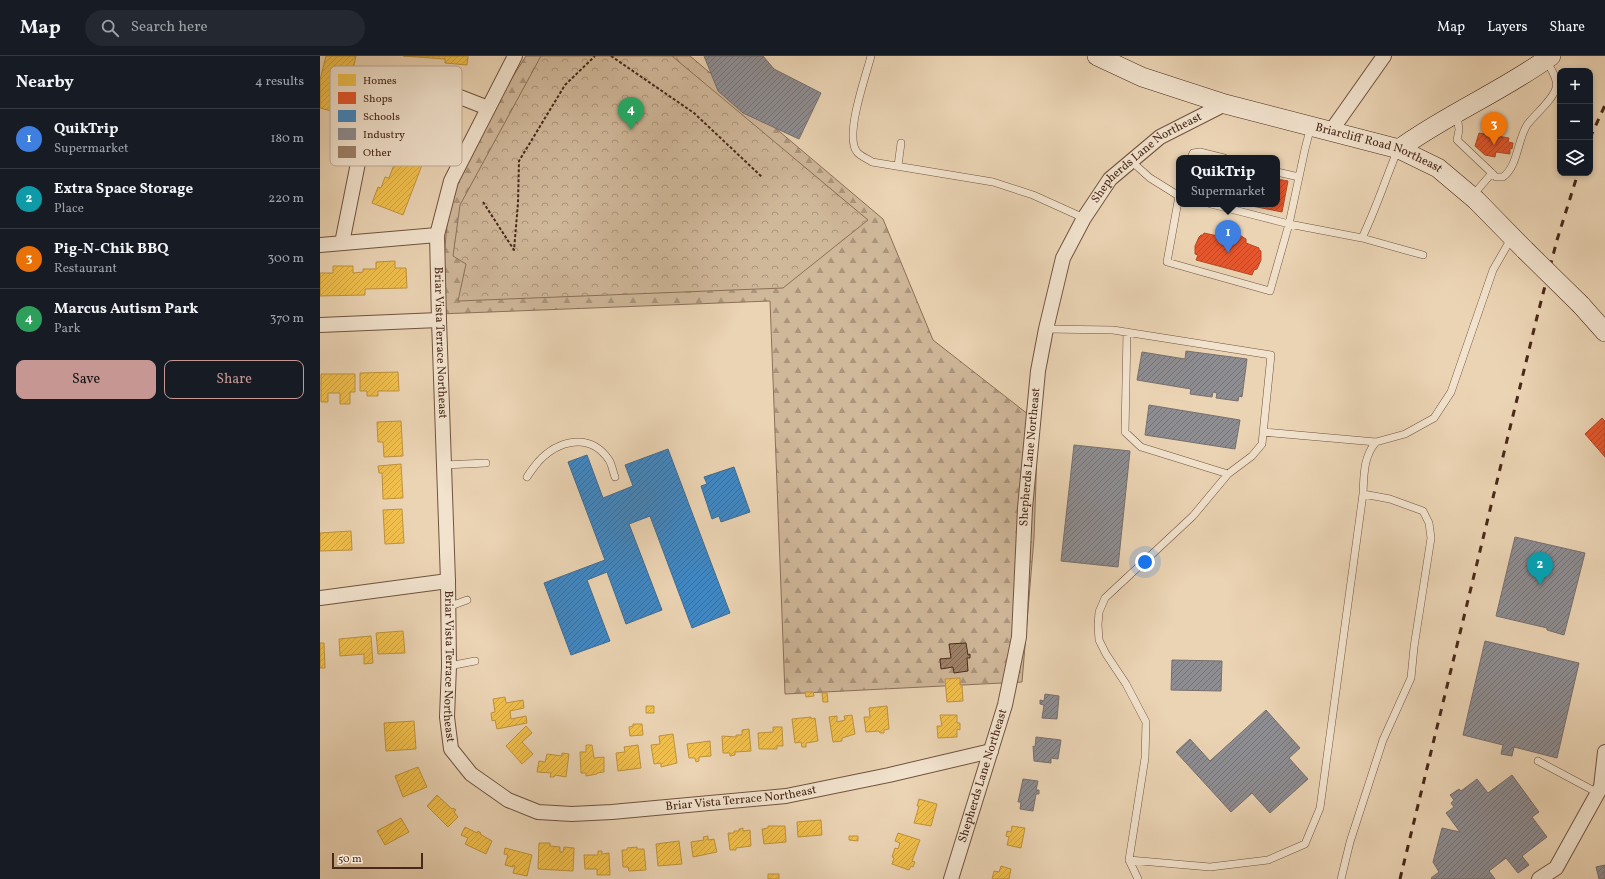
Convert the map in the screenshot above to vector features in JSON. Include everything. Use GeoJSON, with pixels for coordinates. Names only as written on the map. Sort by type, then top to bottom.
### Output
{"type":"FeatureCollection","features":[{"type":"Feature","properties":{"kind":"main road","name":"Briarcliff Road Northeast"},"geometry":{"type":"LineString","coordinates":[[1097,56],[1142,77],[1225,104],[1398,149],[1438,168],[1472,196],[1604,328]]}},
{"type":"Feature","properties":{"kind":"main road"},"geometry":{"type":"LineString","coordinates":[[1398,149],[1419,134],[1519,77],[1548,58]]}},
{"type":"Feature","properties":{"kind":"street","name":"Briar Vista Terrace Northeast"},"geometry":{"type":"LineString","coordinates":[[462,159],[515,56]]}},
{"type":"Feature","properties":{"kind":"street"},"geometry":{"type":"LineString","coordinates":[[1331,131],[1384,56]]}},
{"type":"Feature","properties":{"kind":"street"},"geometry":{"type":"LineString","coordinates":[[462,98],[488,108]]}},
{"type":"Feature","properties":{"kind":"street","name":"Shepherds Lane Northeast"},"geometry":{"type":"LineString","coordinates":[[951,879],[1006,701],[1019,637],[1025,508],[1038,371],[1046,329],[1063,258],[1084,218],[1110,179],[1160,136],[1225,104]]}},
{"type":"Feature","properties":{"kind":"street"},"geometry":{"type":"LineString","coordinates":[[342,243],[357,166]]}},
{"type":"Feature","properties":{"kind":"street","name":"Briar Vista Terrace Northeast"},"geometry":{"type":"LineString","coordinates":[[459,166],[451,181],[437,235],[438,320],[448,581],[449,666],[447,717],[451,750],[471,774],[508,800],[538,812],[572,814],[612,812],[786,796],[889,775],[991,751]]}},
{"type":"Feature","properties":{"kind":"street"},"geometry":{"type":"LineString","coordinates":[[320,245],[437,235]]}},
{"type":"Feature","properties":{"kind":"street"},"geometry":{"type":"LineString","coordinates":[[320,325],[438,320]]}},
{"type":"Feature","properties":{"kind":"street"},"geometry":{"type":"LineString","coordinates":[[320,598],[448,581]]}},
{"type":"Feature","properties":{"kind":"street"},"geometry":{"type":"LineString","coordinates":[[1539,879],[1556,873],[1601,790],[1605,752]]}},
{"type":"Feature","properties":{"kind":"lane"},"geometry":{"type":"LineString","coordinates":[[871,56],[853,122],[852,138],[856,152],[872,162],[993,182],[1033,195],[1084,218]]}},
{"type":"Feature","properties":{"kind":"lane"},"geometry":{"type":"LineString","coordinates":[[1456,112],[1459,130],[1457,140],[1496,177],[1503,177],[1509,172],[1524,130],[1549,100],[1556,89],[1557,81],[1548,58]]}},
{"type":"Feature","properties":{"kind":"lane"},"geometry":{"type":"LineString","coordinates":[[1177,207],[1167,262],[1270,291],[1289,224],[1311,126]]}},
{"type":"Feature","properties":{"kind":"lane"},"geometry":{"type":"LineString","coordinates":[[898,166],[901,143]]}},
{"type":"Feature","properties":{"kind":"lane"},"geometry":{"type":"LineString","coordinates":[[1362,238],[1377,207],[1387,175],[1398,149]]}},
{"type":"Feature","properties":{"kind":"lane"},"geometry":{"type":"LineString","coordinates":[[1192,155],[1200,152],[1212,155]]}},
{"type":"Feature","properties":{"kind":"lane"},"geometry":{"type":"LineString","coordinates":[[1131,161],[1150,178],[1176,194]]}},
{"type":"Feature","properties":{"kind":"lane"},"geometry":{"type":"LineString","coordinates":[[1280,173],[1299,177]]}},
{"type":"Feature","properties":{"kind":"lane"},"geometry":{"type":"LineString","coordinates":[[1472,196],[1492,173]]}},
{"type":"Feature","properties":{"kind":"lane"},"geometry":{"type":"LineString","coordinates":[[1223,207],[1289,224],[1362,238],[1423,255]]}},
{"type":"Feature","properties":{"kind":"lane"},"geometry":{"type":"LineString","coordinates":[[1263,432],[1376,442],[1405,434],[1434,418],[1451,392],[1493,270],[1519,243]]}},
{"type":"Feature","properties":{"kind":"lane"},"geometry":{"type":"LineString","coordinates":[[1046,329],[1113,330],[1271,355],[1262,444],[1252,456],[1228,474],[1193,516],[1105,598],[1099,612],[1098,625],[1100,640],[1106,654],[1126,684],[1146,722],[1145,758],[1129,860],[1138,879]]}},
{"type":"Feature","properties":{"kind":"lane"},"geometry":{"type":"LineString","coordinates":[[1127,332],[1125,432],[1141,447],[1228,474]]}},
{"type":"Feature","properties":{"kind":"lane"},"geometry":{"type":"LineString","coordinates":[[527,477],[539,461],[552,451],[568,443],[582,441],[597,447],[609,460],[615,477]]}},
{"type":"Feature","properties":{"kind":"lane"},"geometry":{"type":"LineString","coordinates":[[1129,860],[1210,867],[1268,860],[1305,844],[1320,808],[1363,494],[1365,464],[1369,449],[1376,442]]}},
{"type":"Feature","properties":{"kind":"lane"},"geometry":{"type":"LineString","coordinates":[[444,465],[486,463]]}},
{"type":"Feature","properties":{"kind":"lane"},"geometry":{"type":"LineString","coordinates":[[1341,879],[1350,842],[1383,740],[1411,678],[1414,647],[1431,538],[1429,523],[1423,511],[1390,499],[1363,494]]}},
{"type":"Feature","properties":{"kind":"lane"},"geometry":{"type":"LineString","coordinates":[[448,607],[467,600]]}},
{"type":"Feature","properties":{"kind":"lane"},"geometry":{"type":"LineString","coordinates":[[449,666],[475,661]]}},
{"type":"Feature","properties":{"kind":"lane"},"geometry":{"type":"LineString","coordinates":[[1538,761],[1601,790]]}},
{"type":"Feature","properties":{"kind":"path"},"geometry":{"type":"LineString","coordinates":[[483,202],[514,250],[518,203],[519,161],[565,85],[595,56]]}},
{"type":"Feature","properties":{"kind":"path"},"geometry":{"type":"LineString","coordinates":[[611,56],[694,113],[762,177]]}},
{"type":"Feature","properties":{"kind":"green space"},"geometry":{"type":"Polygon","coordinates":[[[526,56],[690,56],[883,219],[933,340],[1038,422],[1034,538],[1022,682],[785,694],[770,301],[439,314],[449,202],[494,106],[526,56]]]}},
{"type":"Feature","properties":{"kind":"green space"},"geometry":{"type":"Polygon","coordinates":[[[541,56],[672,56],[868,220],[783,288],[458,301],[466,264],[453,256],[460,205],[541,56]]]}},
{"type":"Feature","properties":{"kind":"building: Homes"},"geometry":{"type":"Polygon","coordinates":[[[326,56],[356,56],[354,66],[330,66],[330,111],[320,108],[320,80],[326,56]]]}},
{"type":"Feature","properties":{"kind":"building: Homes"},"geometry":{"type":"Polygon","coordinates":[[[403,56],[468,56],[467,65],[445,63],[445,59],[403,56]]]}},
{"type":"Feature","properties":{"kind":"building: Homes"},"geometry":{"type":"Polygon","coordinates":[[[394,166],[422,166],[403,215],[372,203],[378,187],[381,188],[385,177],[389,178],[394,166]]]}},
{"type":"Feature","properties":{"kind":"building: Homes"},"geometry":{"type":"Polygon","coordinates":[[[395,261],[395,268],[406,268],[407,288],[365,289],[365,295],[320,296],[320,273],[333,273],[333,266],[353,266],[353,273],[363,272],[363,269],[376,269],[376,262],[395,261]]]}},
{"type":"Feature","properties":{"kind":"building: Homes"},"geometry":{"type":"Polygon","coordinates":[[[398,372],[399,391],[378,391],[378,396],[367,396],[367,391],[360,391],[360,373],[398,372]]]}},
{"type":"Feature","properties":{"kind":"building: Homes"},"geometry":{"type":"Polygon","coordinates":[[[321,374],[355,374],[355,392],[350,392],[350,404],[340,404],[340,393],[328,393],[328,402],[321,402],[321,374]]]}},
{"type":"Feature","properties":{"kind":"building: Homes"},"geometry":{"type":"Polygon","coordinates":[[[401,421],[403,456],[384,457],[383,442],[378,442],[377,422],[401,421]]]}},
{"type":"Feature","properties":{"kind":"building: Homes"},"geometry":{"type":"Polygon","coordinates":[[[401,464],[403,498],[383,499],[382,473],[379,473],[378,466],[401,464]]]}},
{"type":"Feature","properties":{"kind":"building: Homes"},"geometry":{"type":"Polygon","coordinates":[[[402,509],[404,543],[385,544],[383,510],[402,509]]]}},
{"type":"Feature","properties":{"kind":"building: Homes"},"geometry":{"type":"Polygon","coordinates":[[[351,531],[352,550],[320,551],[320,533],[351,531]]]}},
{"type":"Feature","properties":{"kind":"building: Homes"},"geometry":{"type":"Polygon","coordinates":[[[403,631],[405,653],[378,654],[376,633],[403,631]]]}},
{"type":"Feature","properties":{"kind":"building: Homes"},"geometry":{"type":"Polygon","coordinates":[[[371,636],[373,663],[364,664],[364,654],[340,656],[339,639],[371,636]]]}},
{"type":"Feature","properties":{"kind":"building: Homes"},"geometry":{"type":"Polygon","coordinates":[[[320,643],[324,643],[325,668],[320,668],[320,643]]]}},
{"type":"Feature","properties":{"kind":"building: Homes"},"geometry":{"type":"Polygon","coordinates":[[[960,678],[963,701],[947,702],[945,679],[960,678]]]}},
{"type":"Feature","properties":{"kind":"building: Homes"},"geometry":{"type":"Polygon","coordinates":[[[805,692],[813,692],[814,696],[806,697],[805,692]]]}},
{"type":"Feature","properties":{"kind":"building: Homes"},"geometry":{"type":"Polygon","coordinates":[[[822,693],[827,693],[828,702],[823,702],[822,693]]]}},
{"type":"Feature","properties":{"kind":"building: Homes"},"geometry":{"type":"Polygon","coordinates":[[[505,697],[506,703],[523,700],[524,708],[510,711],[511,719],[526,716],[527,723],[497,729],[495,720],[492,721],[491,713],[495,712],[493,699],[505,697]]]}},
{"type":"Feature","properties":{"kind":"building: Homes"},"geometry":{"type":"Polygon","coordinates":[[[646,706],[654,706],[654,713],[646,713],[646,706]]]}},
{"type":"Feature","properties":{"kind":"building: Homes"},"geometry":{"type":"Polygon","coordinates":[[[887,706],[889,729],[884,730],[884,733],[880,733],[879,731],[866,732],[864,717],[870,717],[869,708],[887,706]]]}},
{"type":"Feature","properties":{"kind":"building: Homes"},"geometry":{"type":"Polygon","coordinates":[[[852,715],[855,734],[842,738],[842,741],[833,742],[829,717],[837,716],[837,722],[845,720],[844,716],[852,715]]]}},
{"type":"Feature","properties":{"kind":"building: Homes"},"geometry":{"type":"Polygon","coordinates":[[[940,715],[957,715],[957,723],[960,723],[960,730],[957,729],[957,737],[938,738],[937,726],[942,726],[940,715]]]}},
{"type":"Feature","properties":{"kind":"building: Homes"},"geometry":{"type":"Polygon","coordinates":[[[811,717],[811,719],[815,718],[818,741],[806,743],[806,747],[802,747],[801,742],[795,743],[792,719],[811,717]]]}},
{"type":"Feature","properties":{"kind":"building: Homes"},"geometry":{"type":"Polygon","coordinates":[[[414,721],[416,749],[386,751],[384,723],[414,721]]]}},
{"type":"Feature","properties":{"kind":"building: Homes"},"geometry":{"type":"Polygon","coordinates":[[[633,724],[642,724],[643,735],[630,736],[629,727],[633,726],[633,724]]]}},
{"type":"Feature","properties":{"kind":"building: Homes"},"geometry":{"type":"Polygon","coordinates":[[[526,726],[532,733],[522,742],[533,754],[522,764],[506,746],[526,726]]]}},
{"type":"Feature","properties":{"kind":"building: Homes"},"geometry":{"type":"Polygon","coordinates":[[[773,727],[782,727],[783,746],[777,746],[777,749],[759,749],[758,733],[773,732],[773,727]]]}},
{"type":"Feature","properties":{"kind":"building: Homes"},"geometry":{"type":"Polygon","coordinates":[[[749,729],[751,751],[735,752],[735,755],[730,756],[730,753],[723,753],[722,736],[736,737],[736,735],[742,735],[742,730],[749,729]]]}},
{"type":"Feature","properties":{"kind":"building: Homes"},"geometry":{"type":"Polygon","coordinates":[[[673,734],[677,763],[661,767],[661,763],[654,764],[651,745],[660,744],[659,736],[673,734]]]}},
{"type":"Feature","properties":{"kind":"building: Homes"},"geometry":{"type":"Polygon","coordinates":[[[710,741],[711,756],[699,757],[699,761],[696,762],[695,758],[689,758],[687,744],[710,741]]]}},
{"type":"Feature","properties":{"kind":"building: Homes"},"geometry":{"type":"Polygon","coordinates":[[[586,745],[592,745],[594,758],[604,757],[604,772],[586,776],[586,773],[581,773],[580,752],[586,752],[586,745]]]}},
{"type":"Feature","properties":{"kind":"building: Homes"},"geometry":{"type":"Polygon","coordinates":[[[638,745],[641,768],[618,771],[616,753],[625,752],[624,747],[638,745]]]}},
{"type":"Feature","properties":{"kind":"building: Homes"},"geometry":{"type":"Polygon","coordinates":[[[562,753],[569,754],[566,777],[555,775],[554,777],[550,777],[551,773],[537,772],[539,761],[545,762],[547,754],[562,756],[562,753]]]}},
{"type":"Feature","properties":{"kind":"building: Homes"},"geometry":{"type":"Polygon","coordinates":[[[418,767],[427,787],[403,797],[395,776],[418,767]]]}},
{"type":"Feature","properties":{"kind":"building: Homes"},"geometry":{"type":"Polygon","coordinates":[[[437,795],[452,809],[453,808],[456,810],[454,812],[458,817],[448,827],[427,806],[437,795]]]}},
{"type":"Feature","properties":{"kind":"building: Homes"},"geometry":{"type":"Polygon","coordinates":[[[919,799],[937,804],[931,826],[914,823],[919,806],[917,806],[919,799]]]}},
{"type":"Feature","properties":{"kind":"building: Homes"},"geometry":{"type":"Polygon","coordinates":[[[401,818],[409,832],[385,845],[377,831],[401,818]]]}},
{"type":"Feature","properties":{"kind":"building: Homes"},"geometry":{"type":"Polygon","coordinates":[[[821,820],[822,835],[798,837],[797,822],[821,820]]]}},
{"type":"Feature","properties":{"kind":"building: Homes"},"geometry":{"type":"Polygon","coordinates":[[[768,826],[785,826],[786,842],[764,844],[762,829],[768,828],[768,826]]]}},
{"type":"Feature","properties":{"kind":"building: Homes"},"geometry":{"type":"Polygon","coordinates":[[[1012,826],[1025,828],[1021,848],[1007,845],[1009,837],[1006,836],[1007,831],[1011,832],[1012,826]]]}},
{"type":"Feature","properties":{"kind":"building: Homes"},"geometry":{"type":"Polygon","coordinates":[[[465,827],[477,833],[478,831],[481,833],[480,834],[492,841],[486,854],[465,844],[468,838],[461,835],[465,827]]]}},
{"type":"Feature","properties":{"kind":"building: Homes"},"geometry":{"type":"Polygon","coordinates":[[[743,828],[743,831],[750,830],[751,846],[730,850],[728,833],[734,833],[734,831],[739,831],[739,829],[743,828]]]}},
{"type":"Feature","properties":{"kind":"building: Homes"},"geometry":{"type":"Polygon","coordinates":[[[898,833],[920,840],[912,861],[915,862],[913,867],[911,866],[909,870],[892,864],[894,858],[892,857],[895,848],[898,849],[900,843],[895,841],[898,833]]]}},
{"type":"Feature","properties":{"kind":"building: Homes"},"geometry":{"type":"Polygon","coordinates":[[[708,836],[708,840],[714,839],[717,852],[693,857],[691,842],[704,840],[703,837],[708,836]]]}},
{"type":"Feature","properties":{"kind":"building: Homes"},"geometry":{"type":"Polygon","coordinates":[[[849,836],[858,836],[858,841],[849,840],[849,836]]]}},
{"type":"Feature","properties":{"kind":"building: Homes"},"geometry":{"type":"Polygon","coordinates":[[[679,841],[682,864],[658,866],[656,844],[679,841]]]}},
{"type":"Feature","properties":{"kind":"building: Homes"},"geometry":{"type":"Polygon","coordinates":[[[539,843],[550,843],[550,846],[560,847],[560,852],[563,852],[564,847],[574,848],[573,871],[538,869],[539,843]]]}},
{"type":"Feature","properties":{"kind":"building: Homes"},"geometry":{"type":"Polygon","coordinates":[[[637,847],[637,849],[644,849],[646,870],[629,871],[628,867],[623,867],[622,850],[637,847]]]}},
{"type":"Feature","properties":{"kind":"building: Homes"},"geometry":{"type":"Polygon","coordinates":[[[505,848],[532,855],[527,876],[513,873],[515,866],[513,865],[513,867],[505,865],[508,855],[504,854],[505,848]]]}},
{"type":"Feature","properties":{"kind":"building: Homes"},"geometry":{"type":"Polygon","coordinates":[[[598,851],[602,851],[602,854],[609,853],[610,875],[597,875],[597,869],[585,869],[584,855],[598,855],[598,851]]]}},
{"type":"Feature","properties":{"kind":"building: Homes"},"geometry":{"type":"Polygon","coordinates":[[[1001,866],[1011,869],[1009,879],[992,879],[994,871],[999,872],[1001,866]]]}},
{"type":"Feature","properties":{"kind":"building: Homes"},"geometry":{"type":"Polygon","coordinates":[[[768,874],[779,874],[779,879],[768,879],[768,874]]]}},
{"type":"Feature","properties":{"kind":"building: Shops"},"geometry":{"type":"Polygon","coordinates":[[[1479,133],[1509,138],[1508,142],[1513,143],[1512,149],[1510,148],[1510,154],[1496,152],[1495,157],[1485,155],[1475,146],[1479,133]]]}},
{"type":"Feature","properties":{"kind":"building: Shops"},"geometry":{"type":"Polygon","coordinates":[[[1280,180],[1288,181],[1282,212],[1257,207],[1280,207],[1280,180]]]}},
{"type":"Feature","properties":{"kind":"building: Shops"},"geometry":{"type":"Polygon","coordinates":[[[1219,232],[1238,234],[1246,239],[1246,243],[1259,248],[1261,251],[1261,260],[1257,269],[1254,270],[1252,275],[1196,260],[1198,255],[1195,254],[1195,246],[1199,237],[1204,233],[1218,236],[1219,232]]]}},
{"type":"Feature","properties":{"kind":"building: Shops"},"geometry":{"type":"Polygon","coordinates":[[[1602,418],[1605,421],[1605,457],[1585,434],[1602,418]]]}},
{"type":"Feature","properties":{"kind":"building: Schools"},"geometry":{"type":"Polygon","coordinates":[[[668,449],[730,613],[692,628],[650,516],[629,524],[662,610],[626,624],[607,572],[587,580],[610,641],[571,655],[544,583],[605,560],[568,462],[587,455],[603,498],[633,486],[625,465],[668,449]]]}},
{"type":"Feature","properties":{"kind":"building: Schools"},"geometry":{"type":"Polygon","coordinates":[[[734,467],[750,512],[721,522],[719,516],[712,519],[701,486],[707,484],[704,477],[734,467]]]}},
{"type":"Feature","properties":{"kind":"building: Industry"},"geometry":{"type":"Polygon","coordinates":[[[704,56],[763,56],[774,69],[821,93],[799,139],[743,113],[718,91],[704,56]]]}},
{"type":"Feature","properties":{"kind":"building: Industry"},"geometry":{"type":"Polygon","coordinates":[[[1186,351],[1247,359],[1242,397],[1239,396],[1238,401],[1216,398],[1217,393],[1213,392],[1212,397],[1190,394],[1191,389],[1137,380],[1142,352],[1185,359],[1186,351]]]}},
{"type":"Feature","properties":{"kind":"building: Industry"},"geometry":{"type":"Polygon","coordinates":[[[1149,405],[1240,420],[1235,449],[1145,435],[1149,405]]]}},
{"type":"Feature","properties":{"kind":"building: Industry"},"geometry":{"type":"Polygon","coordinates":[[[1074,445],[1130,451],[1118,567],[1061,561],[1074,445]]]}},
{"type":"Feature","properties":{"kind":"building: Industry"},"geometry":{"type":"Polygon","coordinates":[[[1515,537],[1585,553],[1564,635],[1547,630],[1547,628],[1496,616],[1515,537]]]}},
{"type":"Feature","properties":{"kind":"building: Industry"},"geometry":{"type":"Polygon","coordinates":[[[1485,641],[1579,663],[1557,758],[1514,747],[1512,756],[1501,754],[1503,745],[1463,735],[1485,641]]]}},
{"type":"Feature","properties":{"kind":"building: Industry"},"geometry":{"type":"Polygon","coordinates":[[[1172,660],[1222,661],[1221,691],[1171,690],[1172,660]]]}},
{"type":"Feature","properties":{"kind":"building: Industry"},"geometry":{"type":"Polygon","coordinates":[[[1045,694],[1059,696],[1057,719],[1042,718],[1044,705],[1040,704],[1040,700],[1044,701],[1045,694]]]}},
{"type":"Feature","properties":{"kind":"building: Industry"},"geometry":{"type":"Polygon","coordinates":[[[1266,710],[1300,748],[1289,758],[1308,779],[1270,813],[1252,793],[1231,812],[1176,752],[1190,739],[1210,761],[1266,710]]]}},
{"type":"Feature","properties":{"kind":"building: Industry"},"geometry":{"type":"Polygon","coordinates":[[[1036,737],[1061,740],[1058,759],[1051,758],[1051,763],[1034,761],[1033,746],[1035,747],[1036,737]]]}},
{"type":"Feature","properties":{"kind":"building: Industry"},"geometry":{"type":"Polygon","coordinates":[[[1512,775],[1539,812],[1532,817],[1547,837],[1522,856],[1529,865],[1518,873],[1506,858],[1489,871],[1495,879],[1432,879],[1431,878],[1439,872],[1433,862],[1442,828],[1460,832],[1446,813],[1454,807],[1451,803],[1454,800],[1450,795],[1459,789],[1461,791],[1477,779],[1488,793],[1512,775]]]}},
{"type":"Feature","properties":{"kind":"building: Industry"},"geometry":{"type":"Polygon","coordinates":[[[1023,779],[1038,781],[1036,790],[1039,790],[1039,794],[1036,794],[1033,811],[1020,809],[1021,802],[1018,802],[1023,779]]]}},
{"type":"Feature","properties":{"kind":"building: Industry"},"geometry":{"type":"Polygon","coordinates":[[[1605,865],[1605,879],[1599,879],[1596,867],[1605,865]]]}},
{"type":"Feature","properties":{"kind":"building: Other"},"geometry":{"type":"Polygon","coordinates":[[[966,643],[968,655],[970,654],[970,658],[967,658],[968,671],[954,673],[953,667],[941,669],[940,659],[951,658],[949,644],[966,643]]]}},
{"type":"Feature","properties":{"kind":"railway"},"geometry":{"type":"LineString","coordinates":[[1593,131],[1605,105]]}},
{"type":"Feature","properties":{"kind":"railway"},"geometry":{"type":"LineString","coordinates":[[1400,879],[1538,313],[1557,240],[1577,176]]}},
{"type":"Feature","properties":{"kind":"place","name":"Marcus Autism Park"},"geometry":{"type":"Point","coordinates":[631,130]}},
{"type":"Feature","properties":{"kind":"place","name":"Pig-N-Chik BBQ"},"geometry":{"type":"Point","coordinates":[1494,145]}},
{"type":"Feature","properties":{"kind":"place","name":"QuikTrip"},"geometry":{"type":"Point","coordinates":[1228,253]}},
{"type":"Feature","properties":{"kind":"place","name":"Extra Space Storage"},"geometry":{"type":"Point","coordinates":[1540,585]}}]}
